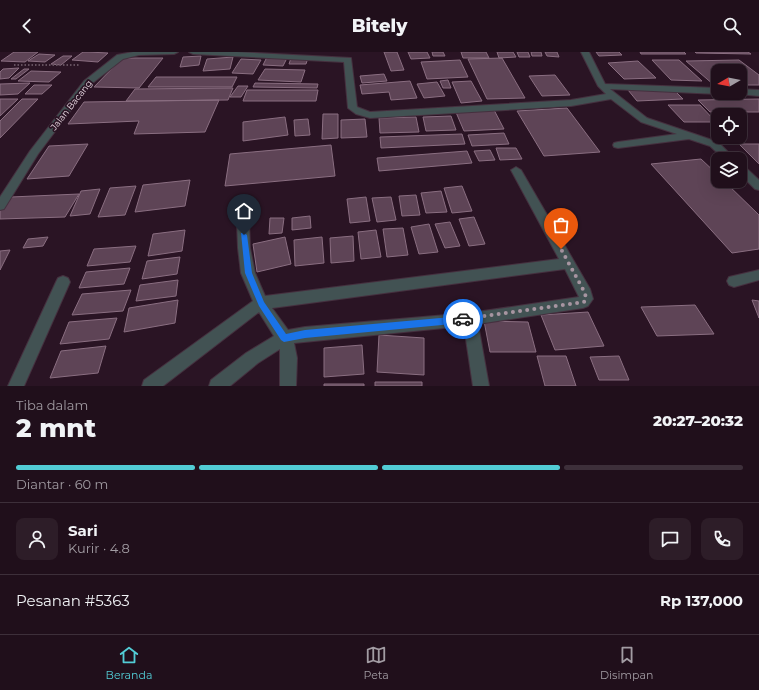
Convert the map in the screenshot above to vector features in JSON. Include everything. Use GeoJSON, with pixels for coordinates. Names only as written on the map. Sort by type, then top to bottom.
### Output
{"type":"FeatureCollection","features":[{"type":"Feature","properties":{"kind":"street","name":"Jalan Bacang"},"geometry":{"type":"LineString","coordinates":[[0,206],[34,153],[87,83],[120,56],[174,52]]}},
{"type":"Feature","properties":{"kind":"street"},"geometry":{"type":"LineString","coordinates":[[193,52],[348,60],[353,108],[358,112],[370,115],[571,103],[613,96]]}},
{"type":"Feature","properties":{"kind":"street"},"geometry":{"type":"LineString","coordinates":[[585,52],[602,86],[644,120],[714,144],[723,152]]}},
{"type":"Feature","properties":{"kind":"street"},"geometry":{"type":"LineString","coordinates":[[602,86],[711,91]]}},
{"type":"Feature","properties":{"kind":"street"},"geometry":{"type":"LineString","coordinates":[[747,92],[759,93]]}},
{"type":"Feature","properties":{"kind":"street"},"geometry":{"type":"LineString","coordinates":[[618,145],[692,136]]}},
{"type":"Feature","properties":{"kind":"street"},"geometry":{"type":"LineString","coordinates":[[216,386],[252,358],[284,338],[305,334],[470,319],[584,302],[586,299],[585,293],[516,170]]}},
{"type":"Feature","properties":{"kind":"street"},"geometry":{"type":"LineString","coordinates":[[747,175],[759,186]]}},
{"type":"Feature","properties":{"kind":"street"},"geometry":{"type":"LineString","coordinates":[[243,222],[244,248],[248,273],[261,303],[284,338],[289,358],[288,386]]}},
{"type":"Feature","properties":{"kind":"street"},"geometry":{"type":"LineString","coordinates":[[150,386],[261,303],[568,263]]}},
{"type":"Feature","properties":{"kind":"street"},"geometry":{"type":"LineString","coordinates":[[734,281],[759,275]]}},
{"type":"Feature","properties":{"kind":"street"},"geometry":{"type":"LineString","coordinates":[[16,386],[63,282]]}},
{"type":"Feature","properties":{"kind":"street"},"geometry":{"type":"LineString","coordinates":[[470,319],[481,386]]}},
{"type":"Feature","properties":{"kind":"path"},"geometry":{"type":"LineString","coordinates":[[14,65],[108,66]]}},
{"type":"Feature","properties":{"kind":"building"},"geometry":{"type":"Polygon","coordinates":[[[14,52],[38,52],[25,62],[1,61],[14,52]]]}},
{"type":"Feature","properties":{"kind":"building"},"geometry":{"type":"Polygon","coordinates":[[[83,52],[108,53],[98,62],[72,60],[83,52]]]}},
{"type":"Feature","properties":{"kind":"building"},"geometry":{"type":"Polygon","coordinates":[[[384,52],[397,52],[404,70],[391,71],[384,52]]]}},
{"type":"Feature","properties":{"kind":"building"},"geometry":{"type":"Polygon","coordinates":[[[408,52],[427,52],[430,58],[411,59],[408,52]]]}},
{"type":"Feature","properties":{"kind":"building"},"geometry":{"type":"Polygon","coordinates":[[[432,52],[443,52],[445,56],[433,56],[432,52]]]}},
{"type":"Feature","properties":{"kind":"building"},"geometry":{"type":"Polygon","coordinates":[[[461,52],[486,52],[489,58],[463,58],[461,52]]]}},
{"type":"Feature","properties":{"kind":"building"},"geometry":{"type":"Polygon","coordinates":[[[497,52],[513,52],[516,57],[499,58],[497,52]]]}},
{"type":"Feature","properties":{"kind":"building"},"geometry":{"type":"Polygon","coordinates":[[[517,52],[528,52],[530,57],[519,57],[517,52]]]}},
{"type":"Feature","properties":{"kind":"building"},"geometry":{"type":"Polygon","coordinates":[[[531,52],[541,52],[542,56],[532,56],[531,52]]]}},
{"type":"Feature","properties":{"kind":"building"},"geometry":{"type":"Polygon","coordinates":[[[545,52],[557,52],[559,57],[547,56],[545,52]]]}},
{"type":"Feature","properties":{"kind":"building"},"geometry":{"type":"Polygon","coordinates":[[[596,52],[619,52],[622,55],[599,56],[596,52]]]}},
{"type":"Feature","properties":{"kind":"building"},"geometry":{"type":"Polygon","coordinates":[[[640,52],[684,52],[686,54],[641,54],[640,52]]]}},
{"type":"Feature","properties":{"kind":"building"},"geometry":{"type":"Polygon","coordinates":[[[695,52],[748,52],[751,54],[696,53],[695,52]]]}},
{"type":"Feature","properties":{"kind":"building"},"geometry":{"type":"Polygon","coordinates":[[[39,54],[55,55],[45,62],[28,61],[39,54]]]}},
{"type":"Feature","properties":{"kind":"building"},"geometry":{"type":"Polygon","coordinates":[[[63,56],[72,56],[61,65],[51,64],[63,56]]]}},
{"type":"Feature","properties":{"kind":"building"},"geometry":{"type":"Polygon","coordinates":[[[201,56],[199,65],[180,67],[183,57],[201,56]]]}},
{"type":"Feature","properties":{"kind":"building"},"geometry":{"type":"Polygon","coordinates":[[[233,57],[230,69],[203,71],[207,59],[233,57]]]}},
{"type":"Feature","properties":{"kind":"building"},"geometry":{"type":"Polygon","coordinates":[[[267,57],[287,58],[283,66],[263,65],[267,57]]]}},
{"type":"Feature","properties":{"kind":"building"},"geometry":{"type":"Polygon","coordinates":[[[122,58],[163,58],[139,88],[94,87],[122,58]]]}},
{"type":"Feature","properties":{"kind":"building"},"geometry":{"type":"Polygon","coordinates":[[[291,58],[308,58],[306,64],[289,64],[291,58]]]}},
{"type":"Feature","properties":{"kind":"building"},"geometry":{"type":"Polygon","coordinates":[[[502,58],[525,98],[487,99],[468,59],[502,58]]]}},
{"type":"Feature","properties":{"kind":"building"},"geometry":{"type":"Polygon","coordinates":[[[241,59],[261,60],[253,74],[232,73],[241,59]]]}},
{"type":"Feature","properties":{"kind":"building"},"geometry":{"type":"Polygon","coordinates":[[[460,60],[468,77],[427,79],[421,62],[460,60]]]}},
{"type":"Feature","properties":{"kind":"building"},"geometry":{"type":"Polygon","coordinates":[[[652,60],[679,60],[702,81],[671,80],[652,60]]]}},
{"type":"Feature","properties":{"kind":"building"},"geometry":{"type":"Polygon","coordinates":[[[739,60],[744,64],[711,64],[711,82],[686,61],[739,60]]]}},
{"type":"Feature","properties":{"kind":"building"},"geometry":{"type":"Polygon","coordinates":[[[638,61],[656,78],[624,79],[608,63],[638,61]]]}},
{"type":"Feature","properties":{"kind":"building"},"geometry":{"type":"Polygon","coordinates":[[[747,66],[759,75],[759,85],[747,85],[747,66]]]}},
{"type":"Feature","properties":{"kind":"building"},"geometry":{"type":"Polygon","coordinates":[[[19,68],[9,78],[0,79],[0,72],[3,69],[19,68]]]}},
{"type":"Feature","properties":{"kind":"building"},"geometry":{"type":"Polygon","coordinates":[[[24,69],[29,69],[16,79],[11,79],[24,69]]]}},
{"type":"Feature","properties":{"kind":"building"},"geometry":{"type":"Polygon","coordinates":[[[265,69],[305,70],[301,82],[258,80],[265,69]]]}},
{"type":"Feature","properties":{"kind":"building"},"geometry":{"type":"Polygon","coordinates":[[[31,71],[61,72],[49,82],[18,81],[31,71]]]}},
{"type":"Feature","properties":{"kind":"building"},"geometry":{"type":"Polygon","coordinates":[[[384,74],[387,81],[362,83],[360,76],[384,74]]]}},
{"type":"Feature","properties":{"kind":"building"},"geometry":{"type":"Polygon","coordinates":[[[555,75],[570,95],[542,96],[529,76],[555,75]]]}},
{"type":"Feature","properties":{"kind":"building"},"geometry":{"type":"Polygon","coordinates":[[[156,77],[237,77],[232,87],[148,87],[156,77]]]}},
{"type":"Feature","properties":{"kind":"building"},"geometry":{"type":"Polygon","coordinates":[[[448,80],[451,88],[443,88],[440,81],[448,80]]]}},
{"type":"Feature","properties":{"kind":"building"},"geometry":{"type":"Polygon","coordinates":[[[410,81],[417,98],[391,100],[389,92],[362,94],[360,85],[410,81]]]}},
{"type":"Feature","properties":{"kind":"building"},"geometry":{"type":"Polygon","coordinates":[[[471,81],[482,101],[461,103],[452,82],[471,81]]]}},
{"type":"Feature","properties":{"kind":"building"},"geometry":{"type":"Polygon","coordinates":[[[437,82],[445,96],[424,98],[417,84],[437,82]]]}},
{"type":"Feature","properties":{"kind":"building"},"geometry":{"type":"Polygon","coordinates":[[[30,83],[18,94],[0,95],[0,84],[30,83]]]}},
{"type":"Feature","properties":{"kind":"building"},"geometry":{"type":"Polygon","coordinates":[[[255,83],[318,84],[317,88],[253,87],[255,83]]]}},
{"type":"Feature","properties":{"kind":"building"},"geometry":{"type":"Polygon","coordinates":[[[34,85],[52,85],[42,94],[25,94],[34,85]]]}},
{"type":"Feature","properties":{"kind":"building"},"geometry":{"type":"Polygon","coordinates":[[[238,86],[248,86],[241,97],[230,97],[238,86]]]}},
{"type":"Feature","properties":{"kind":"building"},"geometry":{"type":"Polygon","coordinates":[[[233,88],[228,100],[126,101],[135,89],[233,88]]]}},
{"type":"Feature","properties":{"kind":"building"},"geometry":{"type":"Polygon","coordinates":[[[673,89],[683,99],[637,101],[628,90],[673,89]]]}},
{"type":"Feature","properties":{"kind":"building"},"geometry":{"type":"Polygon","coordinates":[[[247,90],[318,90],[316,101],[243,101],[247,90]]]}},
{"type":"Feature","properties":{"kind":"building"},"geometry":{"type":"Polygon","coordinates":[[[0,99],[18,99],[0,116],[0,99]]]}},
{"type":"Feature","properties":{"kind":"building"},"geometry":{"type":"Polygon","coordinates":[[[22,99],[38,99],[0,138],[0,121],[22,99]]]}},
{"type":"Feature","properties":{"kind":"building"},"geometry":{"type":"Polygon","coordinates":[[[759,99],[759,112],[747,112],[747,108],[711,108],[710,112],[698,100],[747,100],[759,99]]]}},
{"type":"Feature","properties":{"kind":"building"},"geometry":{"type":"Polygon","coordinates":[[[219,100],[205,132],[134,134],[139,121],[68,124],[84,102],[219,100]]]}},
{"type":"Feature","properties":{"kind":"building"},"geometry":{"type":"Polygon","coordinates":[[[668,105],[700,105],[711,117],[711,122],[684,122],[668,105]]]}},
{"type":"Feature","properties":{"kind":"building"},"geometry":{"type":"Polygon","coordinates":[[[493,108],[504,129],[464,131],[455,110],[493,108]]]}},
{"type":"Feature","properties":{"kind":"building"},"geometry":{"type":"Polygon","coordinates":[[[567,108],[600,152],[544,156],[517,111],[567,108]]]}},
{"type":"Feature","properties":{"kind":"building"},"geometry":{"type":"Polygon","coordinates":[[[323,114],[338,114],[338,138],[322,139],[323,114]]]}},
{"type":"Feature","properties":{"kind":"building"},"geometry":{"type":"Polygon","coordinates":[[[451,116],[456,130],[426,131],[423,117],[451,116]]]}},
{"type":"Feature","properties":{"kind":"building"},"geometry":{"type":"Polygon","coordinates":[[[285,117],[288,135],[243,141],[243,122],[285,117]]]}},
{"type":"Feature","properties":{"kind":"building"},"geometry":{"type":"Polygon","coordinates":[[[416,117],[419,132],[380,133],[379,118],[416,117]]]}},
{"type":"Feature","properties":{"kind":"building"},"geometry":{"type":"Polygon","coordinates":[[[308,119],[310,135],[295,136],[294,120],[308,119]]]}},
{"type":"Feature","properties":{"kind":"building"},"geometry":{"type":"Polygon","coordinates":[[[365,119],[367,137],[341,138],[341,120],[365,119]]]}},
{"type":"Feature","properties":{"kind":"building"},"geometry":{"type":"Polygon","coordinates":[[[504,133],[509,144],[472,146],[468,135],[504,133]]]}},
{"type":"Feature","properties":{"kind":"building"},"geometry":{"type":"Polygon","coordinates":[[[462,134],[465,144],[381,148],[380,137],[462,134]]]}},
{"type":"Feature","properties":{"kind":"building"},"geometry":{"type":"Polygon","coordinates":[[[88,144],[69,176],[27,179],[49,146],[88,144]]]}},
{"type":"Feature","properties":{"kind":"building"},"geometry":{"type":"Polygon","coordinates":[[[739,144],[759,144],[759,164],[739,144]]]}},
{"type":"Feature","properties":{"kind":"building"},"geometry":{"type":"Polygon","coordinates":[[[331,145],[335,176],[225,186],[230,154],[331,145]]]}},
{"type":"Feature","properties":{"kind":"building"},"geometry":{"type":"Polygon","coordinates":[[[496,148],[516,148],[522,159],[500,160],[496,148]]]}},
{"type":"Feature","properties":{"kind":"building"},"geometry":{"type":"Polygon","coordinates":[[[490,150],[495,160],[479,161],[474,151],[490,150]]]}},
{"type":"Feature","properties":{"kind":"building"},"geometry":{"type":"Polygon","coordinates":[[[467,151],[472,163],[379,171],[377,158],[467,151]]]}},
{"type":"Feature","properties":{"kind":"building"},"geometry":{"type":"Polygon","coordinates":[[[701,159],[711,168],[711,188],[731,188],[759,215],[759,249],[732,253],[651,164],[701,159]]]}},
{"type":"Feature","properties":{"kind":"building"},"geometry":{"type":"Polygon","coordinates":[[[190,180],[185,206],[135,212],[143,185],[190,180]]]}},
{"type":"Feature","properties":{"kind":"building"},"geometry":{"type":"Polygon","coordinates":[[[136,186],[125,215],[98,217],[110,188],[136,186]]]}},
{"type":"Feature","properties":{"kind":"building"},"geometry":{"type":"Polygon","coordinates":[[[462,186],[472,211],[452,213],[444,188],[462,186]]]}},
{"type":"Feature","properties":{"kind":"building"},"geometry":{"type":"Polygon","coordinates":[[[100,189],[90,214],[70,216],[81,191],[100,189]]]}},
{"type":"Feature","properties":{"kind":"building"},"geometry":{"type":"Polygon","coordinates":[[[441,191],[447,212],[426,213],[421,193],[441,191]]]}},
{"type":"Feature","properties":{"kind":"building"},"geometry":{"type":"Polygon","coordinates":[[[79,194],[65,217],[0,219],[0,210],[11,197],[79,194]]]}},
{"type":"Feature","properties":{"kind":"building"},"geometry":{"type":"Polygon","coordinates":[[[416,195],[420,215],[402,216],[399,196],[416,195]]]}},
{"type":"Feature","properties":{"kind":"building"},"geometry":{"type":"Polygon","coordinates":[[[366,197],[370,221],[350,223],[347,199],[366,197]]]}},
{"type":"Feature","properties":{"kind":"building"},"geometry":{"type":"Polygon","coordinates":[[[391,197],[396,220],[377,222],[372,198],[391,197]]]}},
{"type":"Feature","properties":{"kind":"building"},"geometry":{"type":"Polygon","coordinates":[[[310,216],[311,228],[292,230],[292,218],[310,216]]]}},
{"type":"Feature","properties":{"kind":"building"},"geometry":{"type":"Polygon","coordinates":[[[474,217],[485,244],[469,246],[459,219],[474,217]]]}},
{"type":"Feature","properties":{"kind":"building"},"geometry":{"type":"Polygon","coordinates":[[[270,218],[284,218],[282,233],[269,234],[270,218]]]}},
{"type":"Feature","properties":{"kind":"building"},"geometry":{"type":"Polygon","coordinates":[[[450,222],[460,246],[445,248],[435,224],[450,222]]]}},
{"type":"Feature","properties":{"kind":"building"},"geometry":{"type":"Polygon","coordinates":[[[429,224],[438,252],[419,254],[411,227],[429,224]]]}},
{"type":"Feature","properties":{"kind":"building"},"geometry":{"type":"Polygon","coordinates":[[[403,228],[408,255],[387,257],[383,229],[403,228]]]}},
{"type":"Feature","properties":{"kind":"building"},"geometry":{"type":"Polygon","coordinates":[[[185,230],[182,251],[148,256],[153,234],[185,230]]]}},
{"type":"Feature","properties":{"kind":"building"},"geometry":{"type":"Polygon","coordinates":[[[376,230],[381,257],[361,259],[358,232],[376,230]]]}},
{"type":"Feature","properties":{"kind":"building"},"geometry":{"type":"Polygon","coordinates":[[[353,236],[354,261],[331,263],[330,238],[353,236]]]}},
{"type":"Feature","properties":{"kind":"building"},"geometry":{"type":"Polygon","coordinates":[[[48,237],[43,246],[23,248],[28,239],[48,237]]]}},
{"type":"Feature","properties":{"kind":"building"},"geometry":{"type":"Polygon","coordinates":[[[285,237],[291,264],[257,272],[253,244],[285,237]]]}},
{"type":"Feature","properties":{"kind":"building"},"geometry":{"type":"Polygon","coordinates":[[[322,237],[324,263],[295,266],[294,240],[322,237]]]}},
{"type":"Feature","properties":{"kind":"building"},"geometry":{"type":"Polygon","coordinates":[[[136,246],[130,262],[87,266],[94,249],[136,246]]]}},
{"type":"Feature","properties":{"kind":"building"},"geometry":{"type":"Polygon","coordinates":[[[10,250],[0,270],[0,251],[10,250]]]}},
{"type":"Feature","properties":{"kind":"building"},"geometry":{"type":"Polygon","coordinates":[[[180,257],[177,274],[142,279],[147,261],[180,257]]]}},
{"type":"Feature","properties":{"kind":"building"},"geometry":{"type":"Polygon","coordinates":[[[130,268],[124,284],[79,288],[86,272],[130,268]]]}},
{"type":"Feature","properties":{"kind":"building"},"geometry":{"type":"Polygon","coordinates":[[[178,280],[176,296],[136,301],[140,285],[178,280]]]}},
{"type":"Feature","properties":{"kind":"building"},"geometry":{"type":"Polygon","coordinates":[[[131,290],[123,311],[72,315],[82,294],[131,290]]]}},
{"type":"Feature","properties":{"kind":"building"},"geometry":{"type":"Polygon","coordinates":[[[178,300],[175,323],[124,332],[129,308],[178,300]]]}},
{"type":"Feature","properties":{"kind":"building"},"geometry":{"type":"Polygon","coordinates":[[[752,300],[759,301],[759,318],[752,300]]]}},
{"type":"Feature","properties":{"kind":"building"},"geometry":{"type":"Polygon","coordinates":[[[695,305],[714,334],[657,336],[641,307],[695,305]]]}},
{"type":"Feature","properties":{"kind":"building"},"geometry":{"type":"Polygon","coordinates":[[[588,312],[604,346],[555,350],[541,315],[588,312]]]}},
{"type":"Feature","properties":{"kind":"building"},"geometry":{"type":"Polygon","coordinates":[[[117,318],[109,339],[60,344],[69,322],[117,318]]]}},
{"type":"Feature","properties":{"kind":"building"},"geometry":{"type":"Polygon","coordinates":[[[484,321],[528,322],[536,352],[490,352],[484,321]]]}},
{"type":"Feature","properties":{"kind":"building"},"geometry":{"type":"Polygon","coordinates":[[[379,335],[424,338],[424,375],[377,372],[379,335]]]}},
{"type":"Feature","properties":{"kind":"building"},"geometry":{"type":"Polygon","coordinates":[[[362,345],[364,374],[324,377],[324,348],[362,345]]]}},
{"type":"Feature","properties":{"kind":"building"},"geometry":{"type":"Polygon","coordinates":[[[106,346],[98,373],[50,378],[61,351],[106,346]]]}},
{"type":"Feature","properties":{"kind":"building"},"geometry":{"type":"Polygon","coordinates":[[[537,356],[566,356],[576,386],[545,386],[537,356]]]}},
{"type":"Feature","properties":{"kind":"building"},"geometry":{"type":"Polygon","coordinates":[[[619,356],[629,380],[599,380],[590,357],[619,356]]]}},
{"type":"Feature","properties":{"kind":"building"},"geometry":{"type":"Polygon","coordinates":[[[375,382],[422,382],[422,386],[375,386],[375,382]]]}},
{"type":"Feature","properties":{"kind":"building"},"geometry":{"type":"Polygon","coordinates":[[[324,384],[364,384],[364,386],[324,386],[324,384]]]}},
{"type":"Feature","properties":{"kind":"way so far"},"geometry":{"type":"LineString","coordinates":[[463,319],[584,302],[586,299],[585,293],[561,249]]}},
{"type":"Feature","properties":{"kind":"route"},"geometry":{"type":"LineString","coordinates":[[244,235],[244,248],[248,273],[261,303],[284,338],[305,334],[463,319]]}}]}
